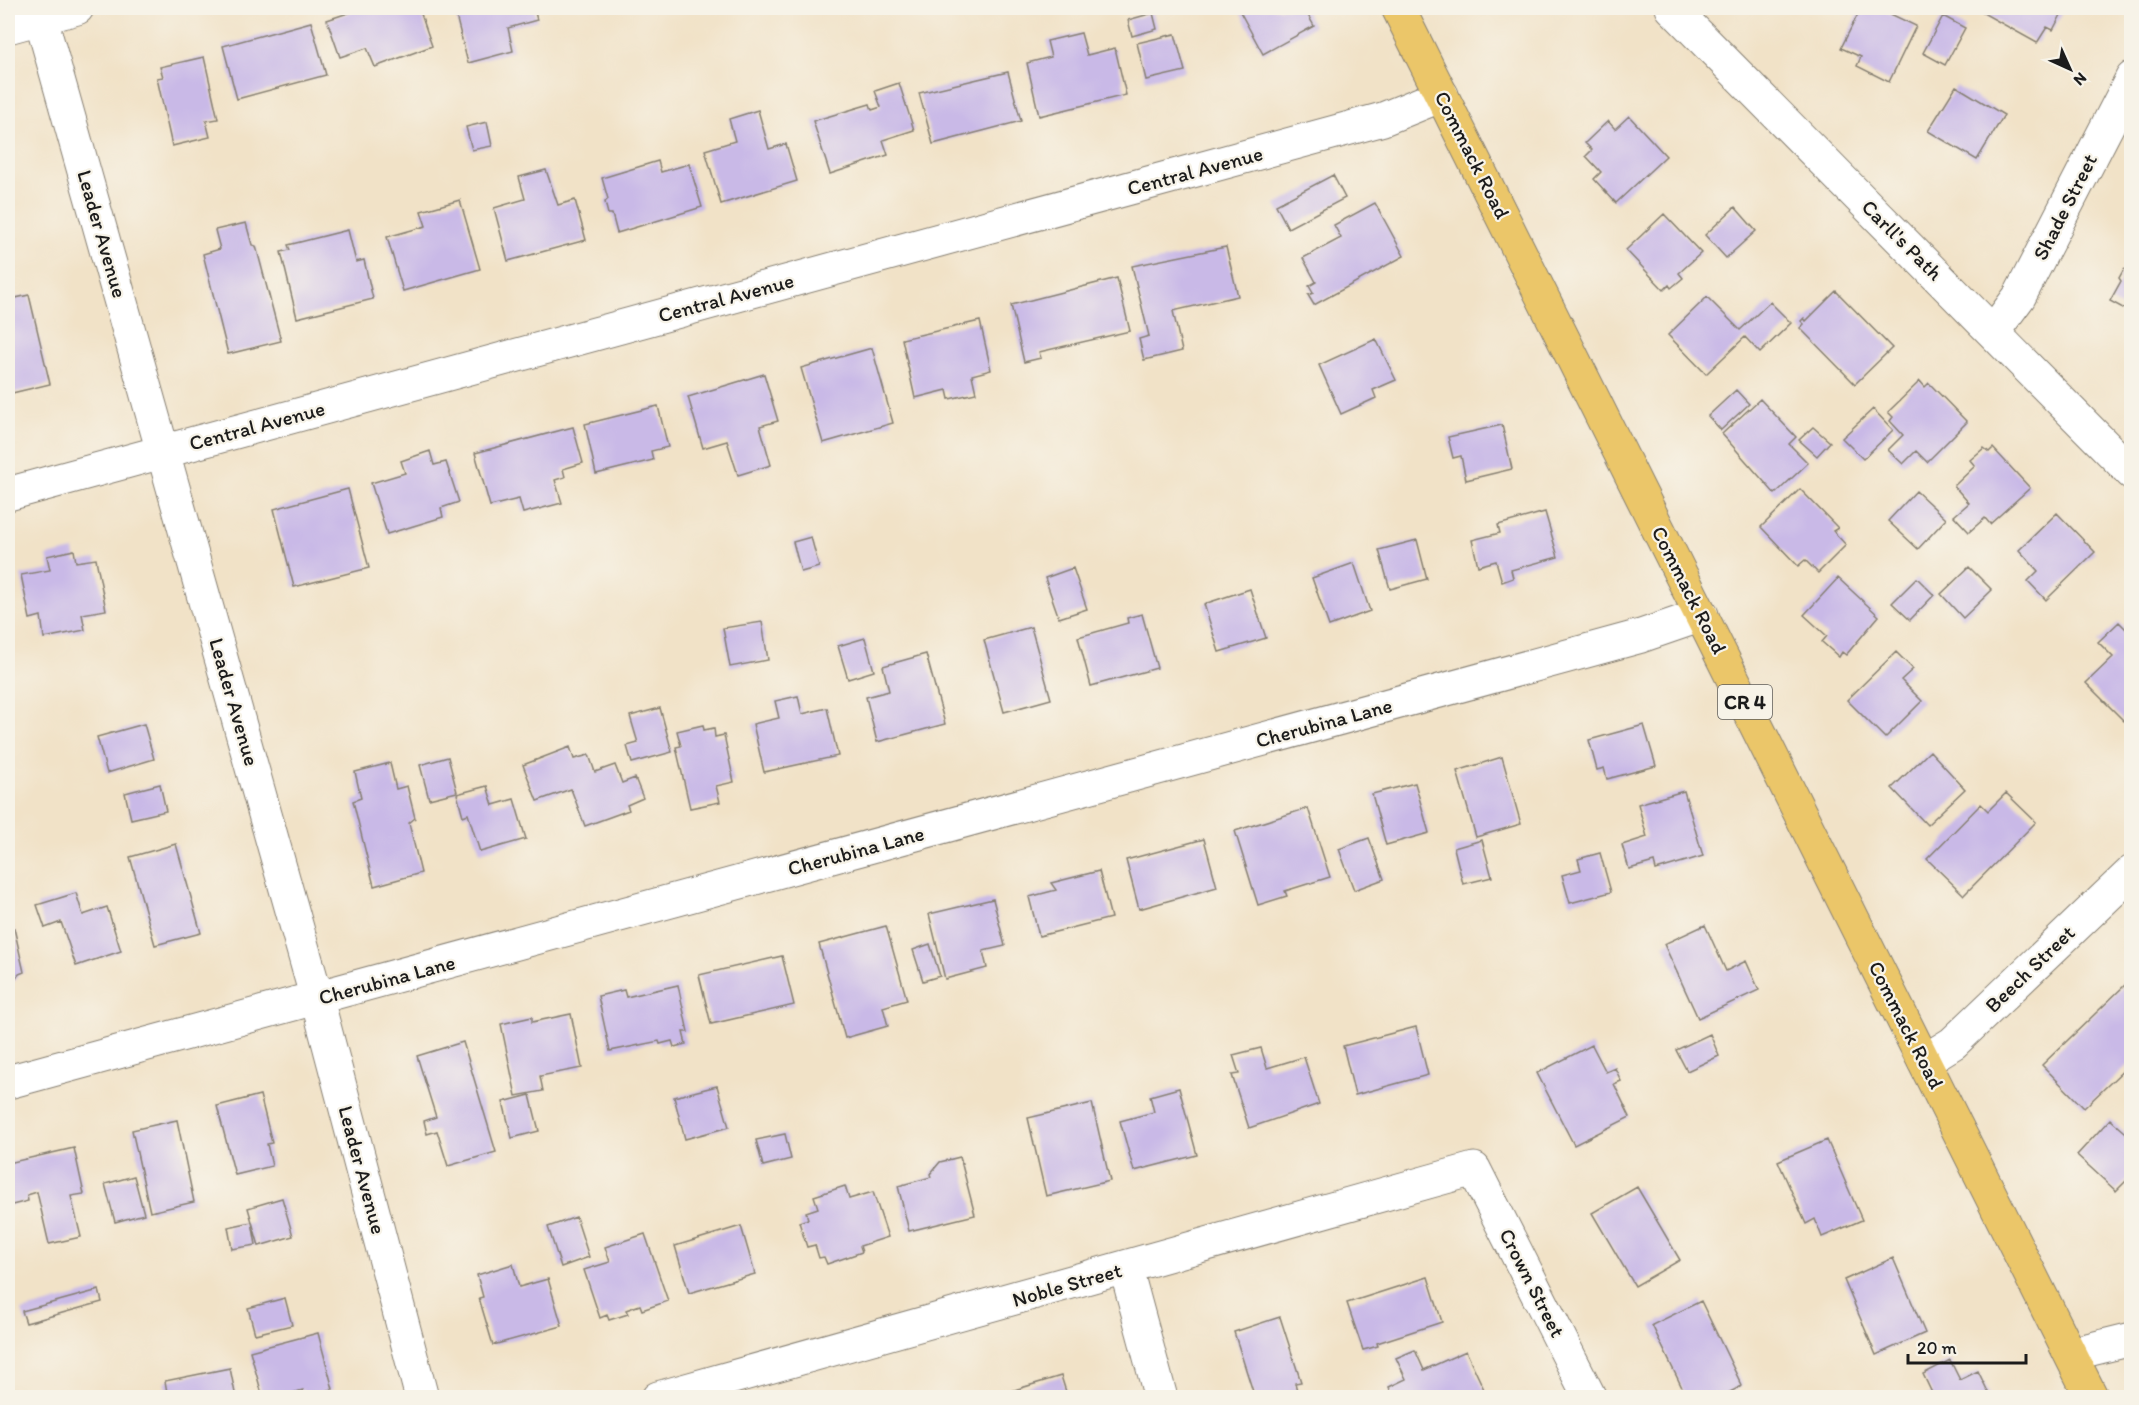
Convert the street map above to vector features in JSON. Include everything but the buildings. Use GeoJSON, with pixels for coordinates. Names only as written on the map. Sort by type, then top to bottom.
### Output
{"type":"FeatureCollection","features":[{"type":"Feature","properties":{"kind":"main road","name":"Commack Road"},"geometry":{"type":"LineString","coordinates":[[1398,8],[2092,1398]]}},
{"type":"Feature","properties":{"kind":"street"},"geometry":{"type":"LineString","coordinates":[[8,27],[40,13],[77,8]]}},
{"type":"Feature","properties":{"kind":"street","name":"Carll's Path"},"geometry":{"type":"LineString","coordinates":[[1672,8],[2132,473]]}},
{"type":"Feature","properties":{"kind":"street","name":"Leader Avenue"},"geometry":{"type":"LineString","coordinates":[[40,13],[317,999],[422,1398]]}},
{"type":"Feature","properties":{"kind":"street","name":"Shade Street"},"geometry":{"type":"LineString","coordinates":[[1993,332],[2019,297],[2132,78]]}},
{"type":"Feature","properties":{"kind":"street","name":"Central Avenue"},"geometry":{"type":"LineString","coordinates":[[8,494],[1383,119],[1442,95]]}},
{"type":"Feature","properties":{"kind":"street","name":"Cherubina Lane"},"geometry":{"type":"LineString","coordinates":[[8,1082],[1661,631],[1702,615]]}},
{"type":"Feature","properties":{"kind":"street","name":"Beech Street"},"geometry":{"type":"LineString","coordinates":[[1924,1061],[1953,1043],[2132,872]]}},
{"type":"Feature","properties":{"kind":"street","name":"Noble Street"},"geometry":{"type":"LineString","coordinates":[[677,1395],[1474,1170]]}},
{"type":"Feature","properties":{"kind":"street","name":"Crown Street"},"geometry":{"type":"LineString","coordinates":[[1474,1170],[1590,1398]]}},
{"type":"Feature","properties":{"kind":"street"},"geometry":{"type":"LineString","coordinates":[[1126,1269],[1161,1398]]}},
{"type":"Feature","properties":{"kind":"street"},"geometry":{"type":"LineString","coordinates":[[2070,1354],[2101,1344],[2132,1339]]}}]}
